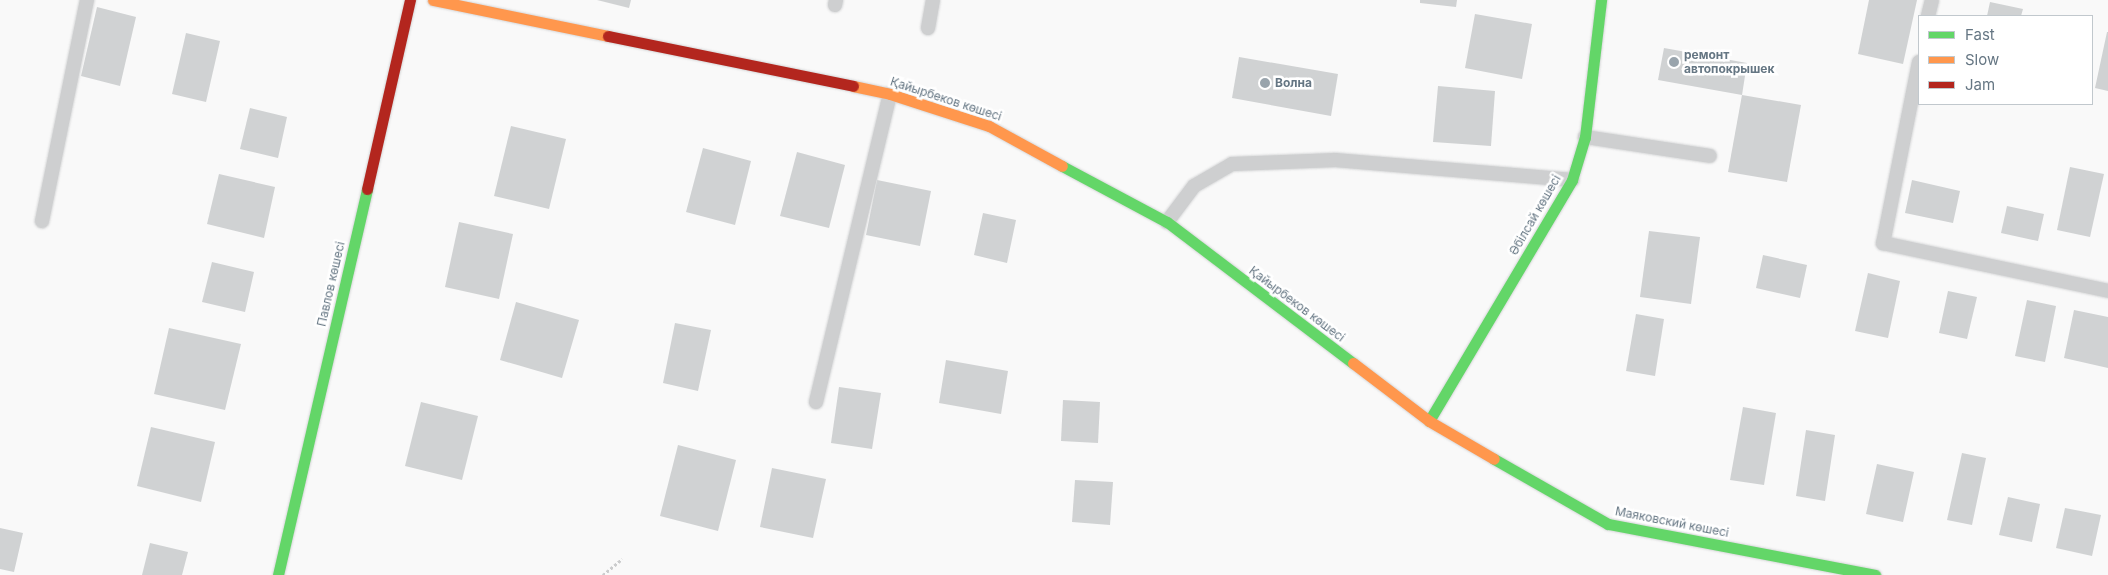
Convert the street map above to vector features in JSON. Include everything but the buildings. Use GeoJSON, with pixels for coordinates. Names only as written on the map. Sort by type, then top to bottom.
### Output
{"type":"FeatureCollection","features":[{"type":"Feature","properties":{"kind":"main road","name":"Павлов көшесі"},"geometry":{"type":"LineString","coordinates":[[278,575],[410,0]]}},
{"type":"Feature","properties":{"kind":"main road","name":"Әбілсай көшесі"},"geometry":{"type":"LineString","coordinates":[[1429,421],[1572,180],[1584,137],[1601,0]]}},
{"type":"Feature","properties":{"kind":"main road","name":"Қайырбеков көшесі"},"geometry":{"type":"LineString","coordinates":[[439,1],[890,94],[989,126],[1167,222],[1429,421]]}},
{"type":"Feature","properties":{"kind":"main road","name":"Маяковский көшесі"},"geometry":{"type":"LineString","coordinates":[[1429,421],[1608,524],[1875,575]]}},
{"type":"Feature","properties":{"kind":"lane"},"geometry":{"type":"LineString","coordinates":[[42,221],[87,0]]}},
{"type":"Feature","properties":{"kind":"lane"},"geometry":{"type":"LineString","coordinates":[[928,28],[933,0]]}},
{"type":"Feature","properties":{"kind":"lane"},"geometry":{"type":"LineString","coordinates":[[1928,15],[1932,0]]}},
{"type":"Feature","properties":{"kind":"lane"},"geometry":{"type":"LineString","coordinates":[[1918,67],[1883,243],[2108,291]]}},
{"type":"Feature","properties":{"kind":"lane"},"geometry":{"type":"LineString","coordinates":[[816,402],[890,94]]}},
{"type":"Feature","properties":{"kind":"lane"},"geometry":{"type":"LineString","coordinates":[[1584,137],[1710,156]]}},
{"type":"Feature","properties":{"kind":"lane"},"geometry":{"type":"LineString","coordinates":[[1167,222],[1194,186],[1232,164],[1336,160],[1572,180]]}},
{"type":"Feature","properties":{"kind":"path"},"geometry":{"type":"LineString","coordinates":[[603,575],[622,559]]}},
{"type":"Feature","properties":{"kind":"traffic: fast"},"geometry":{"type":"LineString","coordinates":[[1429,421],[1572,180],[1585,137],[1601,0]]}},
{"type":"Feature","properties":{"kind":"traffic: fast"},"geometry":{"type":"LineString","coordinates":[[1062,166],[1167,222],[1353,363]]}},
{"type":"Feature","properties":{"kind":"traffic: fast"},"geometry":{"type":"LineString","coordinates":[[278,575],[367,189]]}},
{"type":"Feature","properties":{"kind":"traffic: fast"},"geometry":{"type":"LineString","coordinates":[[1494,459],[1608,524],[1875,575]]}},
{"type":"Feature","properties":{"kind":"traffic: slow"},"geometry":{"type":"LineString","coordinates":[[433,0],[608,36]]}},
{"type":"Feature","properties":{"kind":"traffic: slow"},"geometry":{"type":"LineString","coordinates":[[853,86],[890,94],[989,126],[1062,166]]}},
{"type":"Feature","properties":{"kind":"traffic: slow"},"geometry":{"type":"LineString","coordinates":[[1353,363],[1429,421],[1494,459]]}},
{"type":"Feature","properties":{"kind":"traffic: jam"},"geometry":{"type":"LineString","coordinates":[[367,189],[410,0]]}},
{"type":"Feature","properties":{"kind":"traffic: jam"},"geometry":{"type":"LineString","coordinates":[[608,36],[853,86]]}},
{"type":"Feature","properties":{"kind":"place","name":"ремонт автопокрышек"},"geometry":{"type":"Point","coordinates":[1674,62]}},
{"type":"Feature","properties":{"kind":"place","name":"Волна"},"geometry":{"type":"Point","coordinates":[1265,83]}}]}
